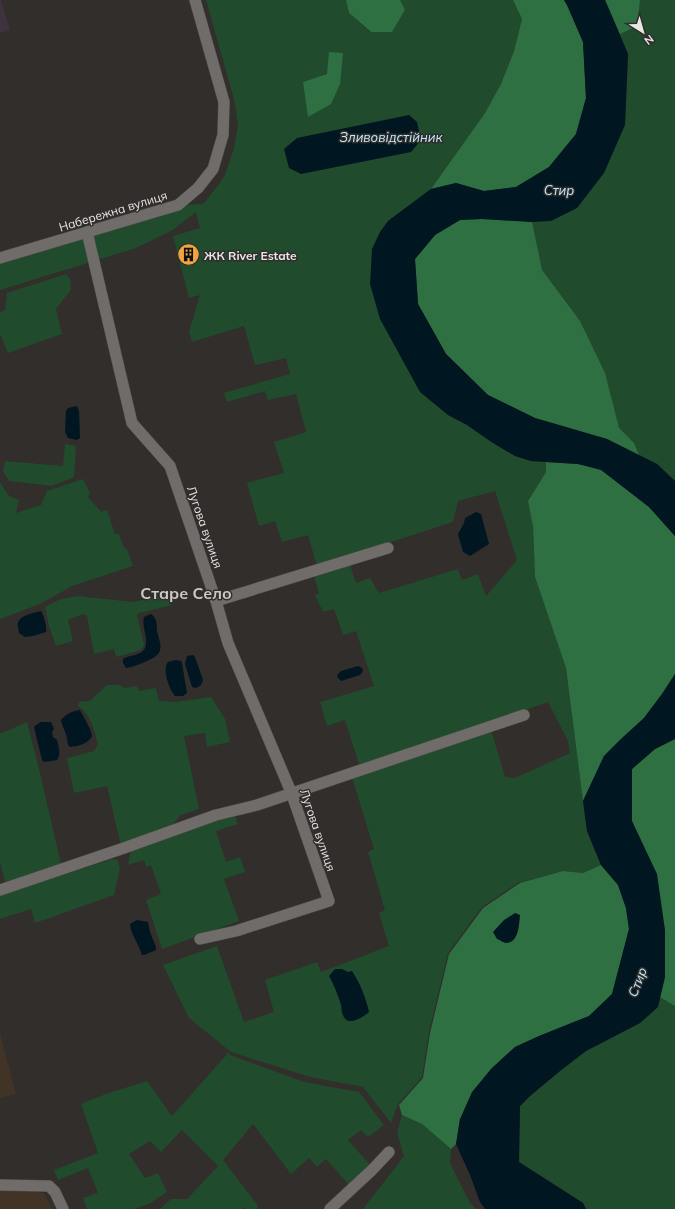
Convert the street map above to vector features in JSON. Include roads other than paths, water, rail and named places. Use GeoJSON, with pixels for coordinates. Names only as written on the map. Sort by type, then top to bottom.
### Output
{"type":"FeatureCollection","features":[{"type":"Feature","properties":{"kind":"street","name":"Набережна вулиця"},"geometry":{"type":"LineString","coordinates":[[0,258],[178,205],[198,188],[213,170],[223,136],[224,102],[195,0]]}},
{"type":"Feature","properties":{"kind":"street","name":"Лугова вулиця"},"geometry":{"type":"LineString","coordinates":[[87,232],[132,423],[170,466],[216,601],[228,643],[291,792],[329,902],[236,931],[200,939]]}},
{"type":"Feature","properties":{"kind":"street"},"geometry":{"type":"LineString","coordinates":[[216,601],[388,548]]}},
{"type":"Feature","properties":{"kind":"street"},"geometry":{"type":"LineString","coordinates":[[0,890],[216,815],[257,805],[291,792],[524,715]]}},
{"type":"Feature","properties":{"kind":"street"},"geometry":{"type":"LineString","coordinates":[[330,1209],[389,1152]]}},
{"type":"Feature","properties":{"kind":"street"},"geometry":{"type":"LineString","coordinates":[[0,1185],[49,1186],[55,1192],[63,1209]]}},
{"type":"Feature","properties":{"kind":"water","name":"Стир"},"geometry":{"type":"Polygon","coordinates":[[[564,0],[605,0],[628,54],[625,125],[604,173],[577,208],[551,221],[532,222],[482,219],[460,220],[435,235],[415,259],[418,304],[446,354],[488,395],[535,418],[607,439],[657,464],[675,481],[675,536],[649,507],[601,470],[578,464],[531,461],[515,456],[467,425],[448,415],[420,392],[380,319],[370,284],[372,249],[380,232],[388,221],[431,189],[456,183],[484,191],[516,187],[549,167],[576,134],[586,98],[583,42],[564,0]]]}},
{"type":"Feature","properties":{"kind":"water","name":"Зливовідстійник"},"geometry":{"type":"Polygon","coordinates":[[[409,115],[417,122],[421,140],[411,152],[301,174],[289,168],[284,149],[297,138],[409,115]]]}},
{"type":"Feature","properties":{"kind":"water"},"geometry":{"type":"Polygon","coordinates":[[[77,406],[79,411],[80,438],[77,440],[68,438],[65,432],[66,411],[68,408],[77,406]]]}},
{"type":"Feature","properties":{"kind":"water"},"geometry":{"type":"Polygon","coordinates":[[[476,512],[481,514],[489,544],[470,556],[463,552],[458,534],[465,518],[476,512]]]}},
{"type":"Feature","properties":{"kind":"water"},"geometry":{"type":"Polygon","coordinates":[[[41,611],[45,621],[46,632],[25,637],[19,633],[18,624],[21,618],[41,611]]]}},
{"type":"Feature","properties":{"kind":"water"},"geometry":{"type":"Polygon","coordinates":[[[151,614],[156,622],[161,646],[159,652],[155,657],[147,661],[133,667],[126,668],[123,663],[123,659],[141,653],[145,648],[146,639],[143,621],[144,617],[151,614]]]}},
{"type":"Feature","properties":{"kind":"water"},"geometry":{"type":"Polygon","coordinates":[[[193,655],[203,680],[201,685],[196,688],[192,687],[185,664],[187,656],[193,655]]]}},
{"type":"Feature","properties":{"kind":"water"},"geometry":{"type":"Polygon","coordinates":[[[176,660],[181,661],[182,663],[187,693],[183,696],[175,696],[166,674],[166,665],[168,662],[176,660]]]}},
{"type":"Feature","properties":{"kind":"water"},"geometry":{"type":"Polygon","coordinates":[[[358,666],[362,668],[363,671],[360,675],[341,681],[338,678],[337,675],[341,671],[358,666]]]}},
{"type":"Feature","properties":{"kind":"water","name":"Стир"},"geometry":{"type":"Polygon","coordinates":[[[675,674],[675,739],[655,749],[632,769],[632,821],[657,874],[665,930],[665,977],[658,1007],[640,1023],[586,1051],[530,1096],[520,1106],[519,1162],[583,1203],[586,1209],[485,1209],[480,1202],[456,1144],[460,1119],[472,1092],[491,1069],[515,1047],[589,1016],[612,994],[629,929],[626,908],[618,885],[601,865],[587,831],[583,801],[604,756],[644,718],[675,674]]]}},
{"type":"Feature","properties":{"kind":"water"},"geometry":{"type":"Polygon","coordinates":[[[80,710],[92,736],[85,743],[70,747],[61,720],[69,713],[80,710]]]}},
{"type":"Feature","properties":{"kind":"water"},"geometry":{"type":"Polygon","coordinates":[[[41,722],[51,722],[54,729],[52,732],[53,737],[57,740],[59,751],[57,760],[44,762],[42,760],[34,727],[41,722]]]}},
{"type":"Feature","properties":{"kind":"water"},"geometry":{"type":"Polygon","coordinates":[[[515,913],[520,915],[519,928],[514,940],[506,943],[497,939],[493,932],[504,920],[515,913]]]}},
{"type":"Feature","properties":{"kind":"water"},"geometry":{"type":"Polygon","coordinates":[[[137,920],[148,922],[156,947],[156,950],[144,955],[142,955],[133,936],[130,924],[137,920]]]}},
{"type":"Feature","properties":{"kind":"water"},"geometry":{"type":"Polygon","coordinates":[[[335,969],[342,969],[348,972],[352,971],[360,986],[369,1012],[359,1019],[348,1021],[342,1014],[339,998],[329,976],[335,969]]]}},
{"type":"Feature","properties":{"kind":"place","name":"ЖК River Estate"},"geometry":{"type":"Point","coordinates":[188,255]}},
{"type":"Feature","properties":{"kind":"district","name":"Старе Село"},"geometry":{"type":"Point","coordinates":[186,593]}}]}
